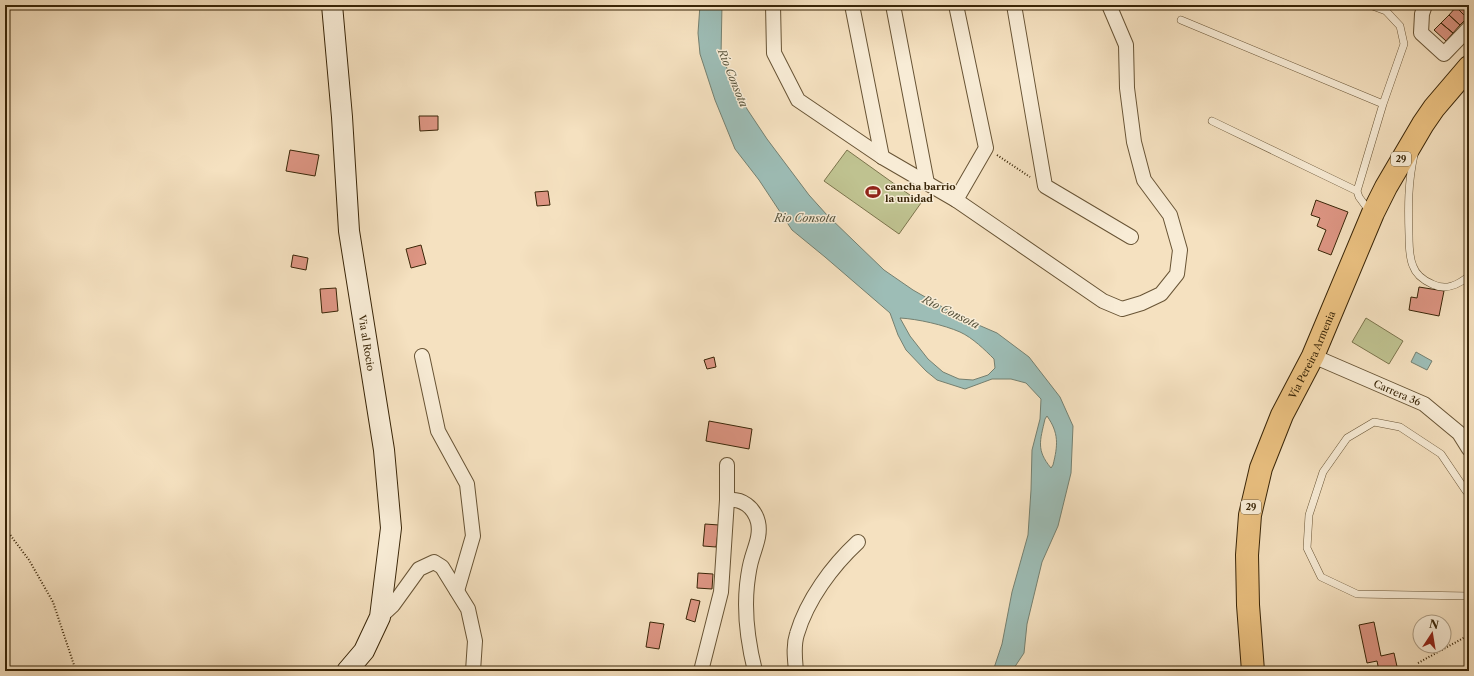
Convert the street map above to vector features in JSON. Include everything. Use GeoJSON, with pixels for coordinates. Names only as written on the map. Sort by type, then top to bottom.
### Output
{"type":"FeatureCollection","features":[{"type":"Feature","properties":{"kind":"main road","name":"Via al Rocio"},"geometry":{"type":"LineString","coordinates":[[332,5],[342,117],[349,231],[384,450],[391,528],[380,617],[364,651],[347,671]]}},
{"type":"Feature","properties":{"kind":"main road","name":"Vía Pereira Armenia"},"geometry":{"type":"LineString","coordinates":[[1253,671],[1248,605],[1247,555],[1250,515],[1261,468],[1282,415],[1313,356],[1372,216],[1400,162],[1434,108],[1469,67]]}},
{"type":"Feature","properties":{"kind":"street"},"geometry":{"type":"LineString","coordinates":[[773,5],[774,53],[798,100],[882,157],[956,200],[1103,301],[1122,309],[1142,303],[1160,294],[1177,274],[1180,250],[1170,215],[1144,180],[1134,142],[1127,88],[1126,45],[1109,5]]}},
{"type":"Feature","properties":{"kind":"street"},"geometry":{"type":"LineString","coordinates":[[852,5],[882,157]]}},
{"type":"Feature","properties":{"kind":"street"},"geometry":{"type":"LineString","coordinates":[[893,5],[927,183]]}},
{"type":"Feature","properties":{"kind":"street"},"geometry":{"type":"LineString","coordinates":[[956,5],[986,148],[956,200]]}},
{"type":"Feature","properties":{"kind":"street"},"geometry":{"type":"LineString","coordinates":[[1014,5],[1045,186],[1131,237]]}},
{"type":"Feature","properties":{"kind":"street"},"geometry":{"type":"LineString","coordinates":[[1425,5],[1422,14],[1421,33],[1444,54],[1469,28]]}},
{"type":"Feature","properties":{"kind":"street"},"geometry":{"type":"LineString","coordinates":[[422,356],[438,431],[466,484],[473,536],[457,591]]}},
{"type":"Feature","properties":{"kind":"street","name":"Carrera 36"},"geometry":{"type":"LineString","coordinates":[[1313,356],[1424,404],[1459,433],[1469,449]]}},
{"type":"Feature","properties":{"kind":"street"},"geometry":{"type":"LineString","coordinates":[[701,671],[721,592],[727,500],[727,465]]}},
{"type":"Feature","properties":{"kind":"street"},"geometry":{"type":"LineString","coordinates":[[727,500],[732,499],[742,501],[751,508],[758,523],[758,538],[751,560],[747,585],[746,616],[751,657],[755,671]]}},
{"type":"Feature","properties":{"kind":"street"},"geometry":{"type":"LineString","coordinates":[[796,671],[794,650],[797,634],[810,603],[841,558],[858,542]]}},
{"type":"Feature","properties":{"kind":"street"},"geometry":{"type":"LineString","coordinates":[[380,617],[393,605],[419,569],[434,562],[442,567],[468,609],[475,641],[473,671]]}},
{"type":"Feature","properties":{"kind":"lane"},"geometry":{"type":"LineString","coordinates":[[1370,5],[1386,11],[1400,26],[1404,44],[1383,104],[1357,191],[1359,197],[1372,216]]}},
{"type":"Feature","properties":{"kind":"lane"},"geometry":{"type":"LineString","coordinates":[[1181,20],[1383,104]]}},
{"type":"Feature","properties":{"kind":"lane"},"geometry":{"type":"LineString","coordinates":[[1212,121],[1357,191]]}},
{"type":"Feature","properties":{"kind":"lane"},"geometry":{"type":"LineString","coordinates":[[1423,124],[1410,172],[1408,196],[1409,244],[1412,265],[1418,275],[1436,286],[1447,288],[1460,284],[1469,276]]}},
{"type":"Feature","properties":{"kind":"lane"},"geometry":{"type":"LineString","coordinates":[[1469,492],[1466,491],[1441,454],[1400,427],[1374,422],[1347,438],[1323,472],[1309,515],[1306,548],[1321,577],[1357,594],[1469,596]]}},
{"type":"Feature","properties":{"kind":"path"},"geometry":{"type":"LineString","coordinates":[[986,148],[1045,186]]}},
{"type":"Feature","properties":{"kind":"path"},"geometry":{"type":"LineString","coordinates":[[5,528],[29,560],[53,602],[76,671]]}},
{"type":"Feature","properties":{"kind":"path"},"geometry":{"type":"LineString","coordinates":[[1418,663],[1469,636]]}},
{"type":"Feature","properties":{"kind":"green space","name":"cancha barrio la unidad"},"geometry":{"type":"Polygon","coordinates":[[[847,150],[921,203],[899,234],[824,181],[847,150]]]}},
{"type":"Feature","properties":{"kind":"green space"},"geometry":{"type":"Polygon","coordinates":[[[1366,318],[1403,341],[1389,364],[1352,342],[1366,318]]]}},
{"type":"Feature","properties":{"kind":"water","name":"Rio Consota"},"geometry":{"type":"Polygon","coordinates":[[[700,5],[722,5],[721,56],[747,109],[767,139],[809,195],[827,215],[884,270],[913,290],[960,317],[997,333],[1029,357],[1060,397],[1073,426],[1071,473],[1058,526],[1042,562],[1027,624],[1024,653],[1012,671],[993,671],[1002,644],[1012,592],[1028,535],[1032,450],[1040,419],[1041,399],[1026,383],[1011,379],[992,379],[965,389],[937,380],[906,350],[898,335],[890,313],[792,230],[759,180],[735,149],[715,100],[700,54],[698,33],[700,5]],[[900,318],[910,336],[928,359],[943,372],[959,379],[973,380],[988,375],[995,368],[994,359],[970,337],[954,329],[900,318]],[[1047,416],[1043,427],[1040,445],[1043,456],[1051,468],[1055,458],[1056,439],[1054,428],[1047,416]]]}},
{"type":"Feature","properties":{"kind":"water"},"geometry":{"type":"Polygon","coordinates":[[[1416,352],[1432,361],[1427,370],[1411,362],[1416,352]]]}},
{"type":"Feature","properties":{"kind":"building"},"geometry":{"type":"Polygon","coordinates":[[[1458,5],[1469,5],[1469,16],[1467,18],[1456,7],[1458,5]]]}},
{"type":"Feature","properties":{"kind":"building"},"geometry":{"type":"Polygon","coordinates":[[[1456,7],[1467,18],[1460,25],[1449,15],[1456,7]]]}},
{"type":"Feature","properties":{"kind":"building"},"geometry":{"type":"Polygon","coordinates":[[[1449,15],[1460,25],[1453,33],[1441,23],[1449,15]]]}},
{"type":"Feature","properties":{"kind":"building"},"geometry":{"type":"Polygon","coordinates":[[[1441,23],[1453,33],[1446,41],[1434,30],[1441,23]]]}},
{"type":"Feature","properties":{"kind":"building"},"geometry":{"type":"Polygon","coordinates":[[[419,116],[438,116],[438,130],[420,131],[419,116]]]}},
{"type":"Feature","properties":{"kind":"building"},"geometry":{"type":"Polygon","coordinates":[[[290,150],[319,155],[315,176],[286,171],[290,150]]]}},
{"type":"Feature","properties":{"kind":"building"},"geometry":{"type":"Polygon","coordinates":[[[548,191],[550,205],[537,206],[535,192],[548,191]]]}},
{"type":"Feature","properties":{"kind":"building"},"geometry":{"type":"Polygon","coordinates":[[[1316,200],[1348,212],[1331,255],[1318,250],[1326,230],[1317,226],[1320,218],[1311,215],[1316,200]]]}},
{"type":"Feature","properties":{"kind":"building"},"geometry":{"type":"Polygon","coordinates":[[[421,245],[426,264],[411,268],[406,249],[421,245]]]}},
{"type":"Feature","properties":{"kind":"building"},"geometry":{"type":"Polygon","coordinates":[[[293,255],[308,258],[306,270],[291,267],[293,255]]]}},
{"type":"Feature","properties":{"kind":"building"},"geometry":{"type":"Polygon","coordinates":[[[1419,287],[1444,291],[1439,316],[1409,310],[1411,297],[1417,298],[1419,287]]]}},
{"type":"Feature","properties":{"kind":"building"},"geometry":{"type":"Polygon","coordinates":[[[336,288],[338,311],[322,313],[320,289],[336,288]]]}},
{"type":"Feature","properties":{"kind":"building"},"geometry":{"type":"Polygon","coordinates":[[[714,357],[716,367],[707,369],[704,360],[714,357]]]}},
{"type":"Feature","properties":{"kind":"building"},"geometry":{"type":"Polygon","coordinates":[[[709,421],[752,429],[749,449],[706,441],[709,421]]]}},
{"type":"Feature","properties":{"kind":"building"},"geometry":{"type":"Polygon","coordinates":[[[705,524],[719,525],[716,547],[703,546],[705,524]]]}},
{"type":"Feature","properties":{"kind":"building"},"geometry":{"type":"Polygon","coordinates":[[[698,573],[713,574],[712,589],[697,588],[698,573]]]}},
{"type":"Feature","properties":{"kind":"building"},"geometry":{"type":"Polygon","coordinates":[[[691,599],[700,601],[695,622],[686,619],[691,599]]]}},
{"type":"Feature","properties":{"kind":"building"},"geometry":{"type":"Polygon","coordinates":[[[650,622],[664,624],[659,649],[646,647],[650,622]]]}},
{"type":"Feature","properties":{"kind":"building"},"geometry":{"type":"Polygon","coordinates":[[[1374,622],[1381,656],[1394,653],[1398,671],[1379,671],[1377,661],[1367,663],[1359,625],[1374,622]]]}},
{"type":"Feature","properties":{"kind":"place","name":"cancha barrio la unidad"},"geometry":{"type":"Point","coordinates":[873,192]}},
{"type":"Feature","properties":{"kind":"water label","name":"Río Consota"},"geometry":{"type":"Point","coordinates":[733,78]}},
{"type":"Feature","properties":{"kind":"water label","name":"Río Consota"},"geometry":{"type":"Point","coordinates":[951,312]}}]}
